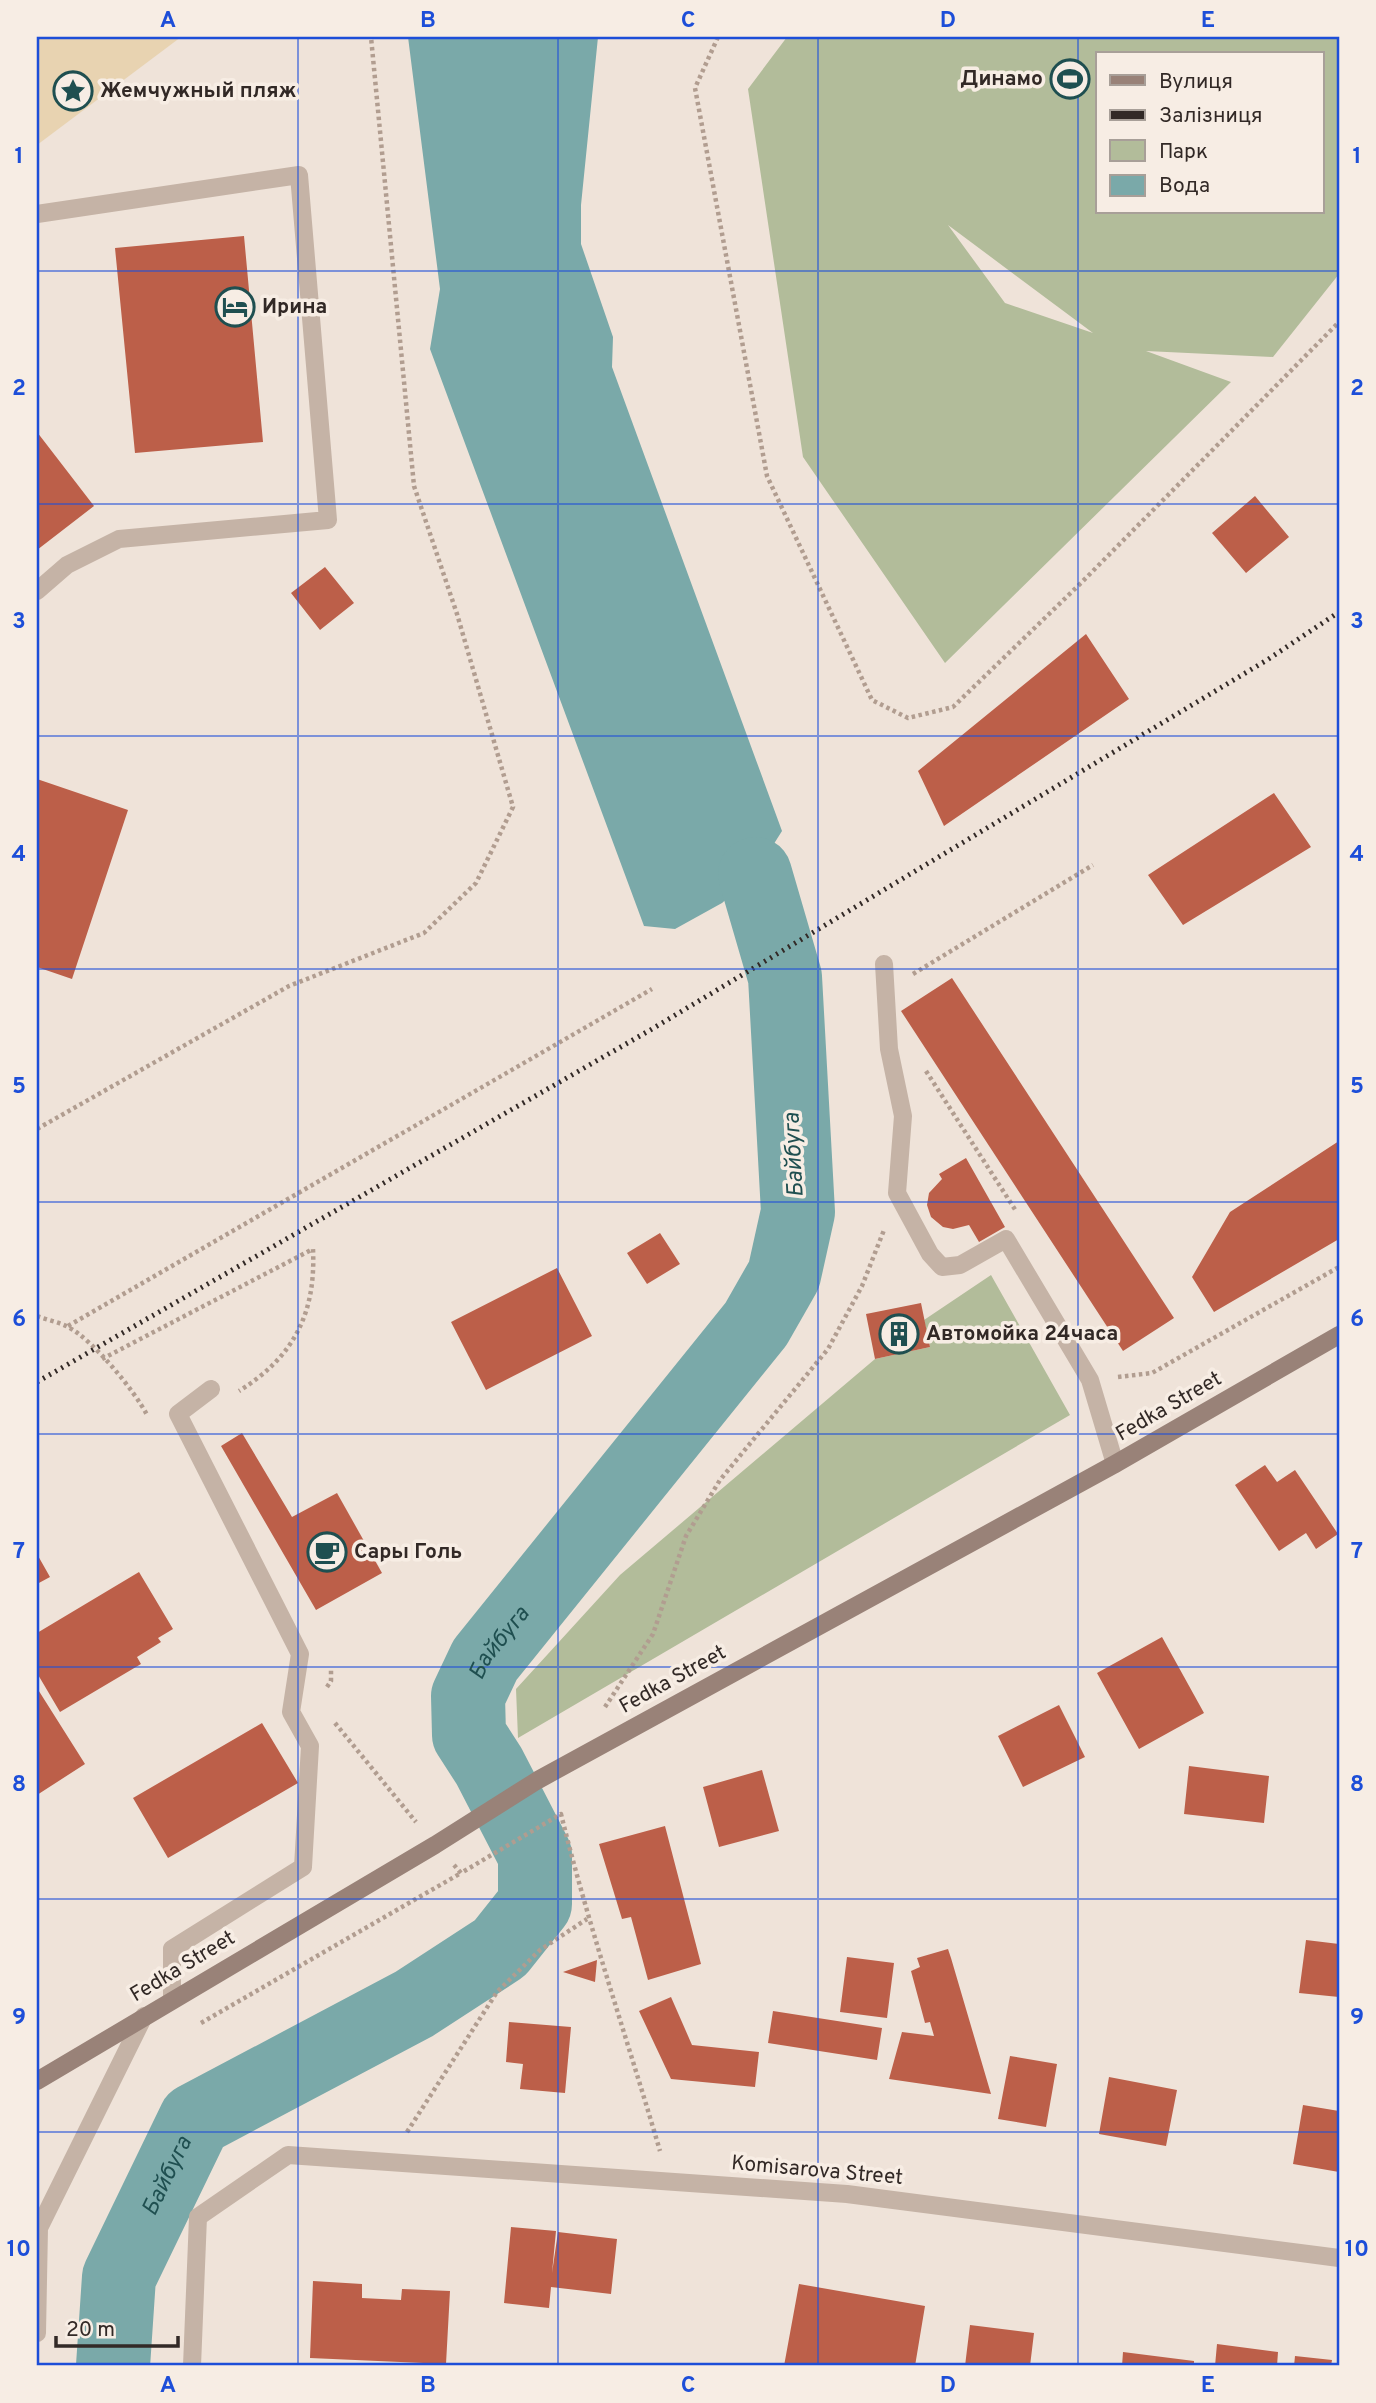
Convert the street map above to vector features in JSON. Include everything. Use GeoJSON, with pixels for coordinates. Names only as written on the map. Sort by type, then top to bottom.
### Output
{"type":"FeatureCollection","features":[{"type":"Feature","properties":{"kind":"main road","name":"Fedka Street"},"geometry":{"type":"LineString","coordinates":[[37,2081],[538,1780],[1115,1464],[1339,1335]]}},
{"type":"Feature","properties":{"kind":"street"},"geometry":{"type":"LineString","coordinates":[[37,214],[299,175],[328,520],[119,540],[67,565],[37,591]]}},
{"type":"Feature","properties":{"kind":"street"},"geometry":{"type":"LineString","coordinates":[[884,964],[889,1049],[903,1115],[897,1193],[930,1254],[942,1266],[960,1265],[1006,1239],[1090,1380],[1115,1464]]}},
{"type":"Feature","properties":{"kind":"street"},"geometry":{"type":"LineString","coordinates":[[172,2000],[172,1949],[303,1867],[310,1746],[291,1712],[300,1654],[178,1414],[211,1389]]}},
{"type":"Feature","properties":{"kind":"street"},"geometry":{"type":"LineString","coordinates":[[37,2333],[39,2228],[145,2016]]}},
{"type":"Feature","properties":{"kind":"street","name":"Komisarova Street"},"geometry":{"type":"LineString","coordinates":[[192,2366],[198,2217],[288,2155],[847,2194],[1339,2258]]}},
{"type":"Feature","properties":{"kind":"path"},"geometry":{"type":"LineString","coordinates":[[37,1129],[289,986],[424,933],[476,883],[513,807],[457,614],[414,486],[371,37]]}},
{"type":"Feature","properties":{"kind":"path"},"geometry":{"type":"LineString","coordinates":[[718,37],[695,88],[766,476],[872,700],[908,718],[953,707],[1082,582],[1339,322]]}},
{"type":"Feature","properties":{"kind":"path"},"geometry":{"type":"LineString","coordinates":[[886,990],[1093,865]]}},
{"type":"Feature","properties":{"kind":"path"},"geometry":{"type":"LineString","coordinates":[[68,1327],[652,989]]}},
{"type":"Feature","properties":{"kind":"path"},"geometry":{"type":"LineString","coordinates":[[923,1067],[1019,1216]]}},
{"type":"Feature","properties":{"kind":"path"},"geometry":{"type":"LineString","coordinates":[[602,1712],[653,1634],[686,1536],[720,1480],[828,1349],[862,1286],[897,1193]]}},
{"type":"Feature","properties":{"kind":"path"},"geometry":{"type":"LineString","coordinates":[[102,1359],[313,1249],[314,1275],[303,1327],[274,1365],[233,1395]]}},
{"type":"Feature","properties":{"kind":"path"},"geometry":{"type":"LineString","coordinates":[[1090,1380],[1152,1373],[1339,1267]]}},
{"type":"Feature","properties":{"kind":"path"},"geometry":{"type":"LineString","coordinates":[[325,1692],[331,1681],[330,1658]]}},
{"type":"Feature","properties":{"kind":"path"},"geometry":{"type":"LineString","coordinates":[[486,1859],[561,1814],[587,1919],[623,2024],[668,2182]]}},
{"type":"Feature","properties":{"kind":"path"},"geometry":{"type":"LineString","coordinates":[[189,2029],[461,1873]]}},
{"type":"Feature","properties":{"kind":"path"},"geometry":{"type":"LineString","coordinates":[[388,2162],[497,1992],[540,1950],[587,1919]]}},
{"type":"Feature","properties":{"kind":"green space"},"geometry":{"type":"Polygon","coordinates":[[[787,37],[1339,37],[1339,274],[1273,357],[1146,351],[1231,382],[945,663],[803,457],[748,89],[787,37]],[[948,225],[1005,303],[1093,333],[948,225]]]}},
{"type":"Feature","properties":{"kind":"green space"},"geometry":{"type":"Polygon","coordinates":[[[991,1275],[1070,1415],[518,1738],[516,1689],[620,1575],[875,1359],[930,1347],[924,1320],[991,1275]]]}},
{"type":"Feature","properties":{"kind":"sand","name":"Жемчужный пляж"},"geometry":{"type":"Polygon","coordinates":[[[37,37],[181,37],[37,145],[37,37]]]}},
{"type":"Feature","properties":{"kind":"water"},"geometry":{"type":"Polygon","coordinates":[[[408,37],[598,37],[581,205],[581,244],[613,337],[612,367],[782,831],[755,874],[722,903],[675,929],[644,926],[430,349],[440,289],[408,37]]]}},
{"type":"Feature","properties":{"kind":"building"},"geometry":{"type":"Polygon","coordinates":[[[244,236],[263,442],[135,453],[115,248],[244,236]]]}},
{"type":"Feature","properties":{"kind":"building"},"geometry":{"type":"Polygon","coordinates":[[[37,432],[94,506],[37,550],[37,432]]]}},
{"type":"Feature","properties":{"kind":"building"},"geometry":{"type":"Polygon","coordinates":[[[1255,496],[1289,537],[1246,573],[1212,533],[1255,496]]]}},
{"type":"Feature","properties":{"kind":"building"},"geometry":{"type":"Polygon","coordinates":[[[325,567],[354,603],[320,630],[291,593],[325,567]]]}},
{"type":"Feature","properties":{"kind":"building"},"geometry":{"type":"Polygon","coordinates":[[[1086,634],[1129,699],[944,826],[918,771],[1086,634]]]}},
{"type":"Feature","properties":{"kind":"building"},"geometry":{"type":"Polygon","coordinates":[[[37,779],[128,810],[72,979],[37,967],[37,779]]]}},
{"type":"Feature","properties":{"kind":"building"},"geometry":{"type":"Polygon","coordinates":[[[1274,793],[1311,847],[1183,925],[1148,875],[1274,793]]]}},
{"type":"Feature","properties":{"kind":"building"},"geometry":{"type":"Polygon","coordinates":[[[952,978],[1174,1318],[1123,1351],[901,1011],[952,978]]]}},
{"type":"Feature","properties":{"kind":"building"},"geometry":{"type":"Polygon","coordinates":[[[1339,1141],[1339,1239],[1214,1312],[1192,1277],[1230,1212],[1339,1141]]]}},
{"type":"Feature","properties":{"kind":"building"},"geometry":{"type":"Polygon","coordinates":[[[966,1158],[1005,1227],[979,1242],[969,1225],[953,1229],[943,1227],[931,1217],[927,1205],[929,1193],[942,1179],[939,1174],[966,1158]]]}},
{"type":"Feature","properties":{"kind":"building"},"geometry":{"type":"Polygon","coordinates":[[[660,1233],[680,1264],[647,1284],[627,1253],[660,1233]]]}},
{"type":"Feature","properties":{"kind":"building"},"geometry":{"type":"Polygon","coordinates":[[[557,1268],[592,1336],[486,1390],[451,1322],[557,1268]]]}},
{"type":"Feature","properties":{"kind":"building","name":"Автомойка 24часа"},"geometry":{"type":"Polygon","coordinates":[[[921,1303],[930,1347],[875,1359],[866,1314],[921,1303]]]}},
{"type":"Feature","properties":{"kind":"building","name":"Сары Голь"},"geometry":{"type":"Polygon","coordinates":[[[242,1433],[292,1517],[337,1493],[382,1573],[316,1610],[221,1446],[242,1433]]]}},
{"type":"Feature","properties":{"kind":"building"},"geometry":{"type":"Polygon","coordinates":[[[1265,1465],[1277,1482],[1295,1470],[1338,1534],[1316,1549],[1306,1533],[1279,1551],[1235,1485],[1265,1465]]]}},
{"type":"Feature","properties":{"kind":"building"},"geometry":{"type":"Polygon","coordinates":[[[37,1554],[50,1577],[37,1584],[37,1554]]]}},
{"type":"Feature","properties":{"kind":"building"},"geometry":{"type":"Polygon","coordinates":[[[139,1572],[173,1629],[158,1638],[161,1642],[137,1657],[141,1664],[60,1712],[37,1673],[37,1633],[139,1572]]]}},
{"type":"Feature","properties":{"kind":"building"},"geometry":{"type":"Polygon","coordinates":[[[1162,1637],[1204,1713],[1139,1749],[1097,1673],[1162,1637]]]}},
{"type":"Feature","properties":{"kind":"building"},"geometry":{"type":"Polygon","coordinates":[[[37,1688],[85,1764],[37,1795],[37,1688]]]}},
{"type":"Feature","properties":{"kind":"building"},"geometry":{"type":"Polygon","coordinates":[[[1059,1705],[1085,1757],[1023,1787],[998,1736],[1059,1705]]]}},
{"type":"Feature","properties":{"kind":"building"},"geometry":{"type":"Polygon","coordinates":[[[262,1723],[298,1783],[168,1858],[133,1798],[262,1723]]]}},
{"type":"Feature","properties":{"kind":"building"},"geometry":{"type":"Polygon","coordinates":[[[1189,1766],[1269,1776],[1264,1823],[1184,1814],[1189,1766]]]}},
{"type":"Feature","properties":{"kind":"building"},"geometry":{"type":"Polygon","coordinates":[[[762,1770],[779,1831],[719,1847],[703,1787],[762,1770]]]}},
{"type":"Feature","properties":{"kind":"building"},"geometry":{"type":"Polygon","coordinates":[[[665,1826],[701,1964],[648,1980],[631,1917],[622,1919],[599,1844],[665,1826]]]}},
{"type":"Feature","properties":{"kind":"building"},"geometry":{"type":"Polygon","coordinates":[[[1306,1940],[1339,1944],[1339,1997],[1299,1993],[1306,1940]]]}},
{"type":"Feature","properties":{"kind":"building"},"geometry":{"type":"Polygon","coordinates":[[[948,1949],[991,2094],[889,2079],[902,2032],[934,2036],[930,2022],[925,2023],[911,1971],[920,1967],[917,1958],[948,1949]]]}},
{"type":"Feature","properties":{"kind":"building"},"geometry":{"type":"Polygon","coordinates":[[[847,1957],[894,1963],[887,2018],[840,2012],[847,1957]]]}},
{"type":"Feature","properties":{"kind":"building"},"geometry":{"type":"Polygon","coordinates":[[[597,1960],[595,1982],[563,1972],[597,1960]]]}},
{"type":"Feature","properties":{"kind":"building"},"geometry":{"type":"Polygon","coordinates":[[[671,1997],[692,2045],[759,2052],[755,2087],[671,2079],[639,2011],[671,1997]]]}},
{"type":"Feature","properties":{"kind":"building"},"geometry":{"type":"Polygon","coordinates":[[[773,2011],[882,2028],[877,2060],[768,2043],[773,2011]]]}},
{"type":"Feature","properties":{"kind":"building"},"geometry":{"type":"Polygon","coordinates":[[[509,2022],[571,2027],[565,2093],[520,2089],[523,2064],[506,2062],[509,2022]]]}},
{"type":"Feature","properties":{"kind":"building"},"geometry":{"type":"Polygon","coordinates":[[[1010,2056],[1057,2064],[1046,2127],[998,2119],[1010,2056]]]}},
{"type":"Feature","properties":{"kind":"building"},"geometry":{"type":"Polygon","coordinates":[[[1109,2077],[1177,2090],[1166,2146],[1099,2134],[1109,2077]]]}},
{"type":"Feature","properties":{"kind":"building"},"geometry":{"type":"Polygon","coordinates":[[[1303,2105],[1339,2111],[1339,2172],[1293,2164],[1303,2105]]]}},
{"type":"Feature","properties":{"kind":"building"},"geometry":{"type":"Polygon","coordinates":[[[511,2227],[556,2231],[552,2273],[558,2232],[617,2239],[611,2294],[551,2287],[549,2308],[504,2303],[511,2227]]]}},
{"type":"Feature","properties":{"kind":"building"},"geometry":{"type":"Polygon","coordinates":[[[313,2281],[362,2284],[362,2298],[401,2300],[402,2289],[450,2291],[446,2364],[310,2358],[313,2281]]]}},
{"type":"Feature","properties":{"kind":"building"},"geometry":{"type":"Polygon","coordinates":[[[799,2284],[925,2306],[915,2366],[784,2366],[799,2284]]]}},
{"type":"Feature","properties":{"kind":"building"},"geometry":{"type":"Polygon","coordinates":[[[970,2325],[1034,2333],[1030,2366],[965,2366],[970,2325]]]}},
{"type":"Feature","properties":{"kind":"building"},"geometry":{"type":"Polygon","coordinates":[[[1217,2344],[1278,2352],[1277,2366],[1215,2366],[1217,2344]]]}},
{"type":"Feature","properties":{"kind":"building"},"geometry":{"type":"Polygon","coordinates":[[[1123,2352],[1194,2361],[1194,2366],[1122,2366],[1123,2352]]]}},
{"type":"Feature","properties":{"kind":"building"},"geometry":{"type":"Polygon","coordinates":[[[1295,2356],[1332,2360],[1331,2366],[1294,2366],[1295,2356]]]}},
{"type":"Feature","properties":{"kind":"waterway","name":"Байбуга"},"geometry":{"type":"LineString","coordinates":[[113,2366],[119,2277],[195,2120],[414,2004],[500,1948],[535,1904],[535,1855],[489,1766],[469,1735],[468,1696],[485,1660],[756,1324],[784,1275],[798,1212],[785,977],[755,874]]}},
{"type":"Feature","properties":{"kind":"railway"},"geometry":{"type":"LineString","coordinates":[[37,1382],[652,1029],[1267,660],[1339,612]]}},
{"type":"Feature","properties":{"kind":"place","name":"Динамо"},"geometry":{"type":"Point","coordinates":[1070,79]}},
{"type":"Feature","properties":{"kind":"place","name":"Жемчужный пляж"},"geometry":{"type":"Point","coordinates":[73,91]}},
{"type":"Feature","properties":{"kind":"place","name":"Ирина"},"geometry":{"type":"Point","coordinates":[235,307]}},
{"type":"Feature","properties":{"kind":"place","name":"Автомойка 24часа"},"geometry":{"type":"Point","coordinates":[899,1334]}},
{"type":"Feature","properties":{"kind":"place","name":"Сары Голь"},"geometry":{"type":"Point","coordinates":[327,1552]}}]}
